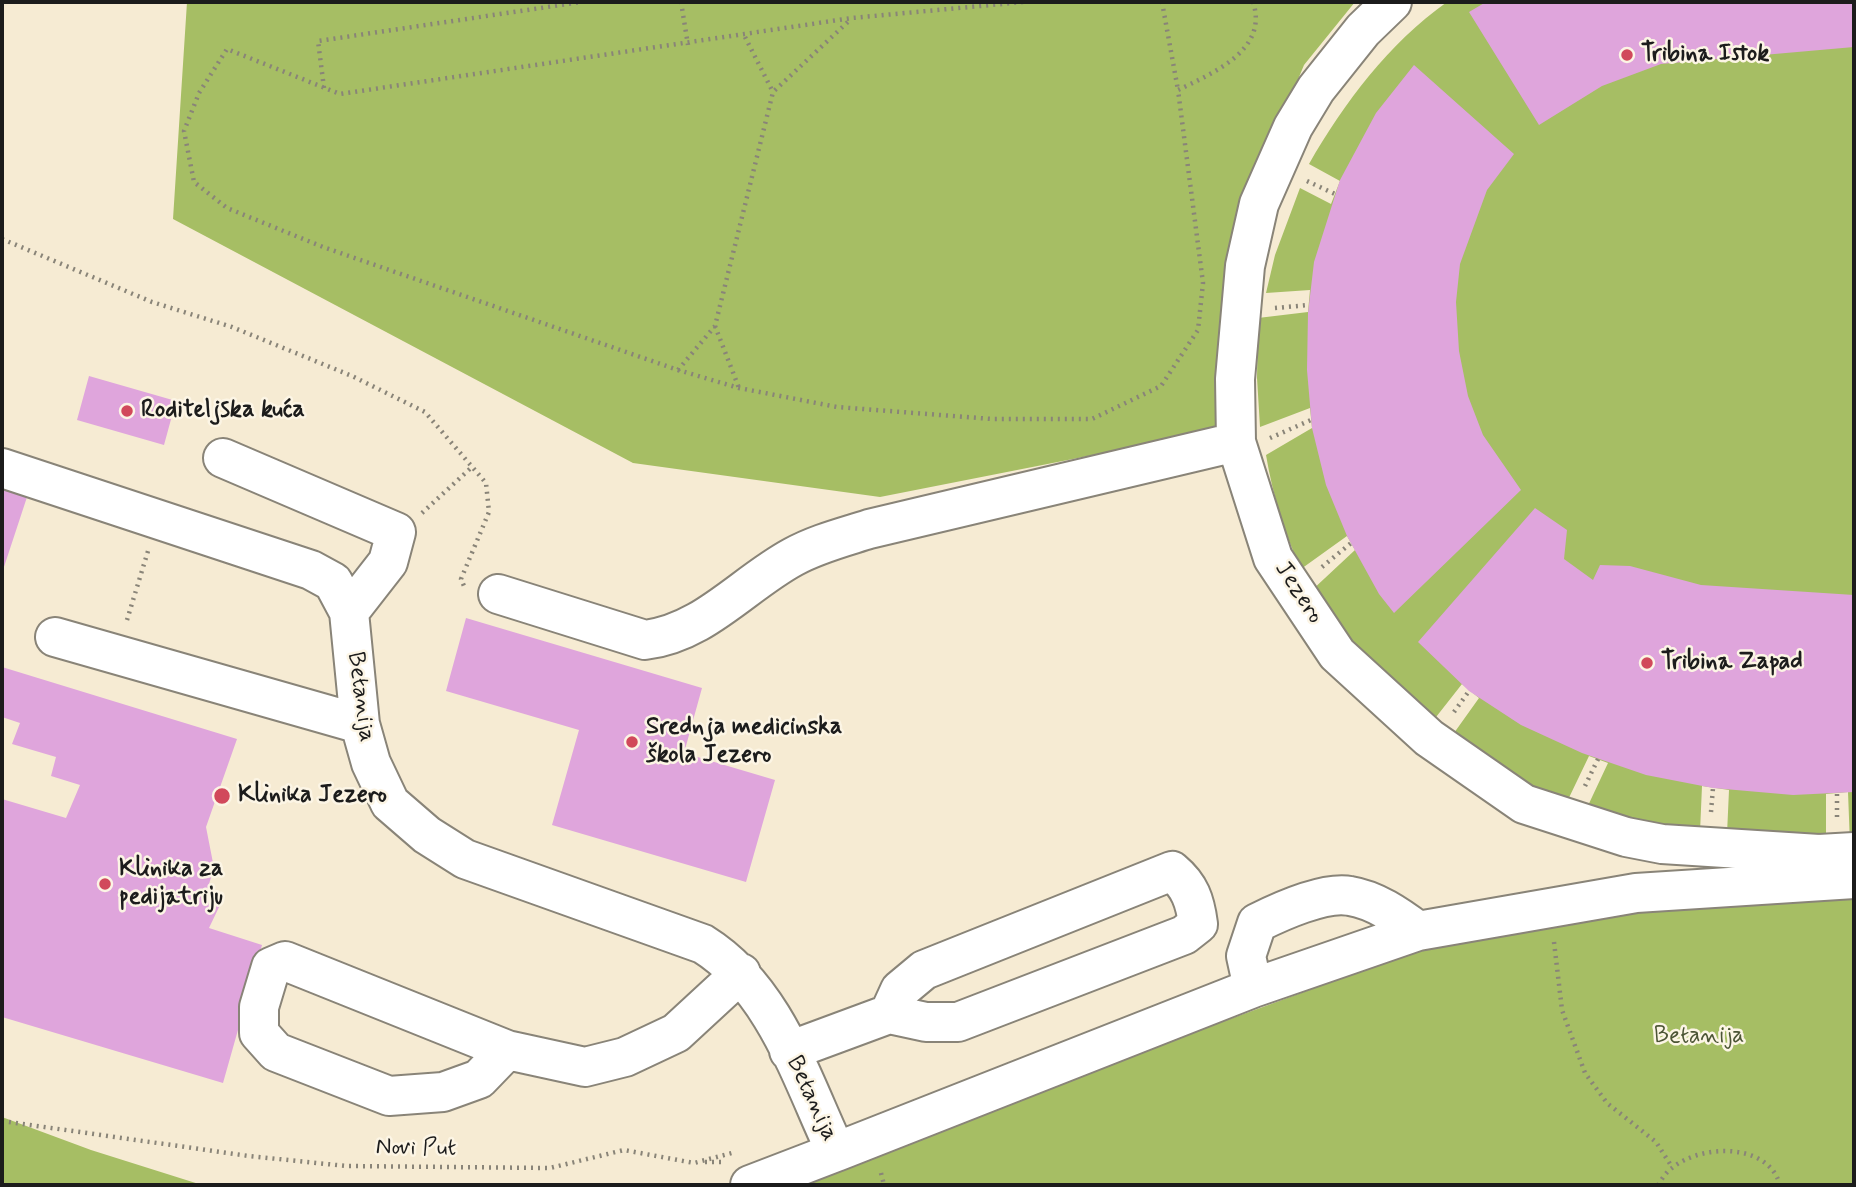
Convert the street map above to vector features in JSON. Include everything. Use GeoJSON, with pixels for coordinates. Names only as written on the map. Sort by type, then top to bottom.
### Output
{"type":"FeatureCollection","features":[{"type":"Feature","properties":{"kind":"street","name":"Jezero"},"geometry":{"type":"LineString","coordinates":[[1382,4],[1316,89],[1279,156],[1259,204],[1239,312],[1235,379],[1238,446],[1273,558],[1337,654],[1429,738],[1524,804],[1626,837],[1662,844],[1805,853],[1854,852]]}},
{"type":"Feature","properties":{"kind":"street"},"geometry":{"type":"LineString","coordinates":[[498,594],[645,640],[668,638],[689,628],[777,566],[824,544],[869,529],[1238,446]]}},
{"type":"Feature","properties":{"kind":"street"},"geometry":{"type":"LineString","coordinates":[[223,458],[396,532],[388,562],[349,612]]}},
{"type":"Feature","properties":{"kind":"street","name":"Betanija"},"geometry":{"type":"LineString","coordinates":[[2,468],[311,570],[333,582],[349,612],[360,724],[371,763],[390,803],[427,835],[465,859],[702,944],[724,957],[756,990],[789,1051],[836,1152],[1253,988],[1418,931],[1636,892],[1854,879]]}},
{"type":"Feature","properties":{"kind":"street"},"geometry":{"type":"LineString","coordinates":[[55,637],[360,724]]}},
{"type":"Feature","properties":{"kind":"street"},"geometry":{"type":"LineString","coordinates":[[789,1051],[889,1014],[926,1022],[958,1022],[1184,935],[1198,924],[1195,902],[1185,881],[1172,871],[924,970],[900,989],[889,1014]]}},
{"type":"Feature","properties":{"kind":"street"},"geometry":{"type":"LineString","coordinates":[[1253,988],[1246,956],[1257,923],[1293,905],[1349,895],[1394,913],[1418,931]]}},
{"type":"Feature","properties":{"kind":"street"},"geometry":{"type":"LineString","coordinates":[[1195,902],[1257,923]]}},
{"type":"Feature","properties":{"kind":"street"},"geometry":{"type":"LineString","coordinates":[[507,1050],[479,1079],[443,1092],[389,1096],[276,1052],[259,1033],[259,1007],[271,967],[285,961],[507,1050],[585,1067],[625,1057],[676,1033],[741,973]]}},
{"type":"Feature","properties":{"kind":"street"},"geometry":{"type":"LineString","coordinates":[[742,1169],[836,1152]]}},
{"type":"Feature","properties":{"kind":"path"},"geometry":{"type":"LineString","coordinates":[[324,88],[318,41],[581,2]]}},
{"type":"Feature","properties":{"kind":"path"},"geometry":{"type":"LineString","coordinates":[[681,2],[688,45]]}},
{"type":"Feature","properties":{"kind":"path"},"geometry":{"type":"LineString","coordinates":[[1023,2],[852,18],[745,37],[340,94],[227,49],[199,93],[184,131],[194,182],[227,208],[323,247],[678,370],[739,388],[837,407],[992,419],[1092,419],[1161,386],[1198,330],[1203,283],[1178,90],[1162,2]]}},
{"type":"Feature","properties":{"kind":"path"},"geometry":{"type":"LineString","coordinates":[[1178,90],[1215,71],[1245,48],[1255,27],[1253,2]]}},
{"type":"Feature","properties":{"kind":"path"},"geometry":{"type":"LineString","coordinates":[[678,370],[715,326],[773,92],[852,18]]}},
{"type":"Feature","properties":{"kind":"path"},"geometry":{"type":"LineString","coordinates":[[745,37],[773,92]]}},
{"type":"Feature","properties":{"kind":"path"},"geometry":{"type":"LineString","coordinates":[[2,239],[152,302],[232,327],[352,376],[425,412],[486,483],[489,512],[461,579],[465,588],[498,594]]}},
{"type":"Feature","properties":{"kind":"path"},"geometry":{"type":"LineString","coordinates":[[715,326],[739,388]]}},
{"type":"Feature","properties":{"kind":"path"},"geometry":{"type":"LineString","coordinates":[[1238,446],[1311,420]]}},
{"type":"Feature","properties":{"kind":"path"},"geometry":{"type":"LineString","coordinates":[[396,532],[435,504],[473,466]]}},
{"type":"Feature","properties":{"kind":"path"},"geometry":{"type":"LineString","coordinates":[[117,654],[158,520]]}},
{"type":"Feature","properties":{"kind":"path"},"geometry":{"type":"LineString","coordinates":[[1554,907],[1553,956],[1562,1010],[1585,1073],[1607,1103],[1656,1142],[1672,1167]]}},
{"type":"Feature","properties":{"kind":"path","name":"Novi Put"},"geometry":{"type":"LineString","coordinates":[[2,1121],[249,1156],[346,1166],[550,1168],[624,1150],[742,1169]]}},
{"type":"Feature","properties":{"kind":"path"},"geometry":{"type":"LineString","coordinates":[[1658,1185],[1672,1167],[1707,1153],[1748,1154],[1766,1162],[1780,1185]]}},
{"type":"Feature","properties":{"kind":"green space"},"geometry":{"type":"Polygon","coordinates":[[[187,2],[1355,2],[1304,65],[1240,219],[1215,431],[880,497],[633,463],[173,219],[187,2]]]}},
{"type":"Feature","properties":{"kind":"green space"},"geometry":{"type":"Polygon","coordinates":[[[1447,2],[1854,2],[1854,844],[1850,844],[1848,792],[1826,794],[1826,839],[1727,834],[1729,790],[1702,786],[1700,832],[1585,812],[1608,763],[1589,756],[1565,806],[1449,740],[1479,698],[1462,684],[1429,726],[1391,692],[1310,592],[1355,550],[1347,536],[1301,569],[1295,555],[1280,514],[1266,455],[1312,428],[1310,408],[1260,427],[1257,378],[1258,318],[1308,312],[1310,290],[1266,293],[1275,255],[1300,188],[1331,204],[1340,181],[1309,164],[1337,119],[1369,76],[1406,36],[1447,2]]]}},
{"type":"Feature","properties":{"kind":"green space","name":"Betanija"},"geometry":{"type":"Polygon","coordinates":[[[1854,875],[1854,1185],[776,1185],[1550,902],[1854,875]]]}},
{"type":"Feature","properties":{"kind":"green space"},"geometry":{"type":"Polygon","coordinates":[[[2,1117],[91,1150],[202,1185],[2,1185],[2,1117]]]}},
{"type":"Feature","properties":{"kind":"building","name":"Tribina Istok"},"geometry":{"type":"Polygon","coordinates":[[[1486,2],[1854,2],[1854,47],[1661,64],[1602,86],[1539,125],[1469,12],[1486,2]]]}},
{"type":"Feature","properties":{"kind":"building"},"geometry":{"type":"Polygon","coordinates":[[[1414,65],[1514,154],[1487,190],[1460,264],[1456,302],[1459,351],[1468,396],[1483,435],[1521,490],[1394,613],[1379,594],[1347,536],[1326,485],[1312,428],[1307,370],[1308,313],[1314,262],[1340,180],[1376,113],[1414,65]]]}},
{"type":"Feature","properties":{"kind":"building","name":"Roditeljska kuća"},"geometry":{"type":"Polygon","coordinates":[[[89,376],[176,401],[164,445],[77,420],[89,376]]]}},
{"type":"Feature","properties":{"kind":"building"},"geometry":{"type":"Polygon","coordinates":[[[2,484],[28,494],[2,573],[2,484]]]}},
{"type":"Feature","properties":{"kind":"building","name":"Tribina Zapad"},"geometry":{"type":"Polygon","coordinates":[[[1535,508],[1567,530],[1564,559],[1593,580],[1600,565],[1630,566],[1701,585],[1854,595],[1854,792],[1793,795],[1713,788],[1646,775],[1582,753],[1521,725],[1469,691],[1418,642],[1535,508]]]}},
{"type":"Feature","properties":{"kind":"building","name":"Srednja medicinska škola Jezero"},"geometry":{"type":"Polygon","coordinates":[[[466,618],[702,688],[684,753],[775,780],[746,882],[552,825],[579,730],[446,691],[466,618]]]}},
{"type":"Feature","properties":{"kind":"building","name":"Klinika za pedijatriju"},"geometry":{"type":"Polygon","coordinates":[[[2,667],[237,739],[206,827],[214,868],[204,900],[220,905],[209,928],[262,945],[223,1083],[2,1017],[2,799],[66,818],[80,785],[51,776],[56,757],[12,744],[20,723],[2,717],[2,667]]]}},
{"type":"Feature","properties":{"kind":"place","name":"Tribina Istok"},"geometry":{"type":"Point","coordinates":[1627,55]}},
{"type":"Feature","properties":{"kind":"place","name":"Roditeljska kuća"},"geometry":{"type":"Point","coordinates":[127,411]}},
{"type":"Feature","properties":{"kind":"place","name":"Tribina Zapad"},"geometry":{"type":"Point","coordinates":[1647,663]}},
{"type":"Feature","properties":{"kind":"place","name":"Srednja medicinska škola Jezero"},"geometry":{"type":"Point","coordinates":[632,742]}},
{"type":"Feature","properties":{"kind":"place","name":"Klinika Jezero"},"geometry":{"type":"Point","coordinates":[222,796]}},
{"type":"Feature","properties":{"kind":"place","name":"Klinika za pedijatriju"},"geometry":{"type":"Point","coordinates":[105,884]}}]}
